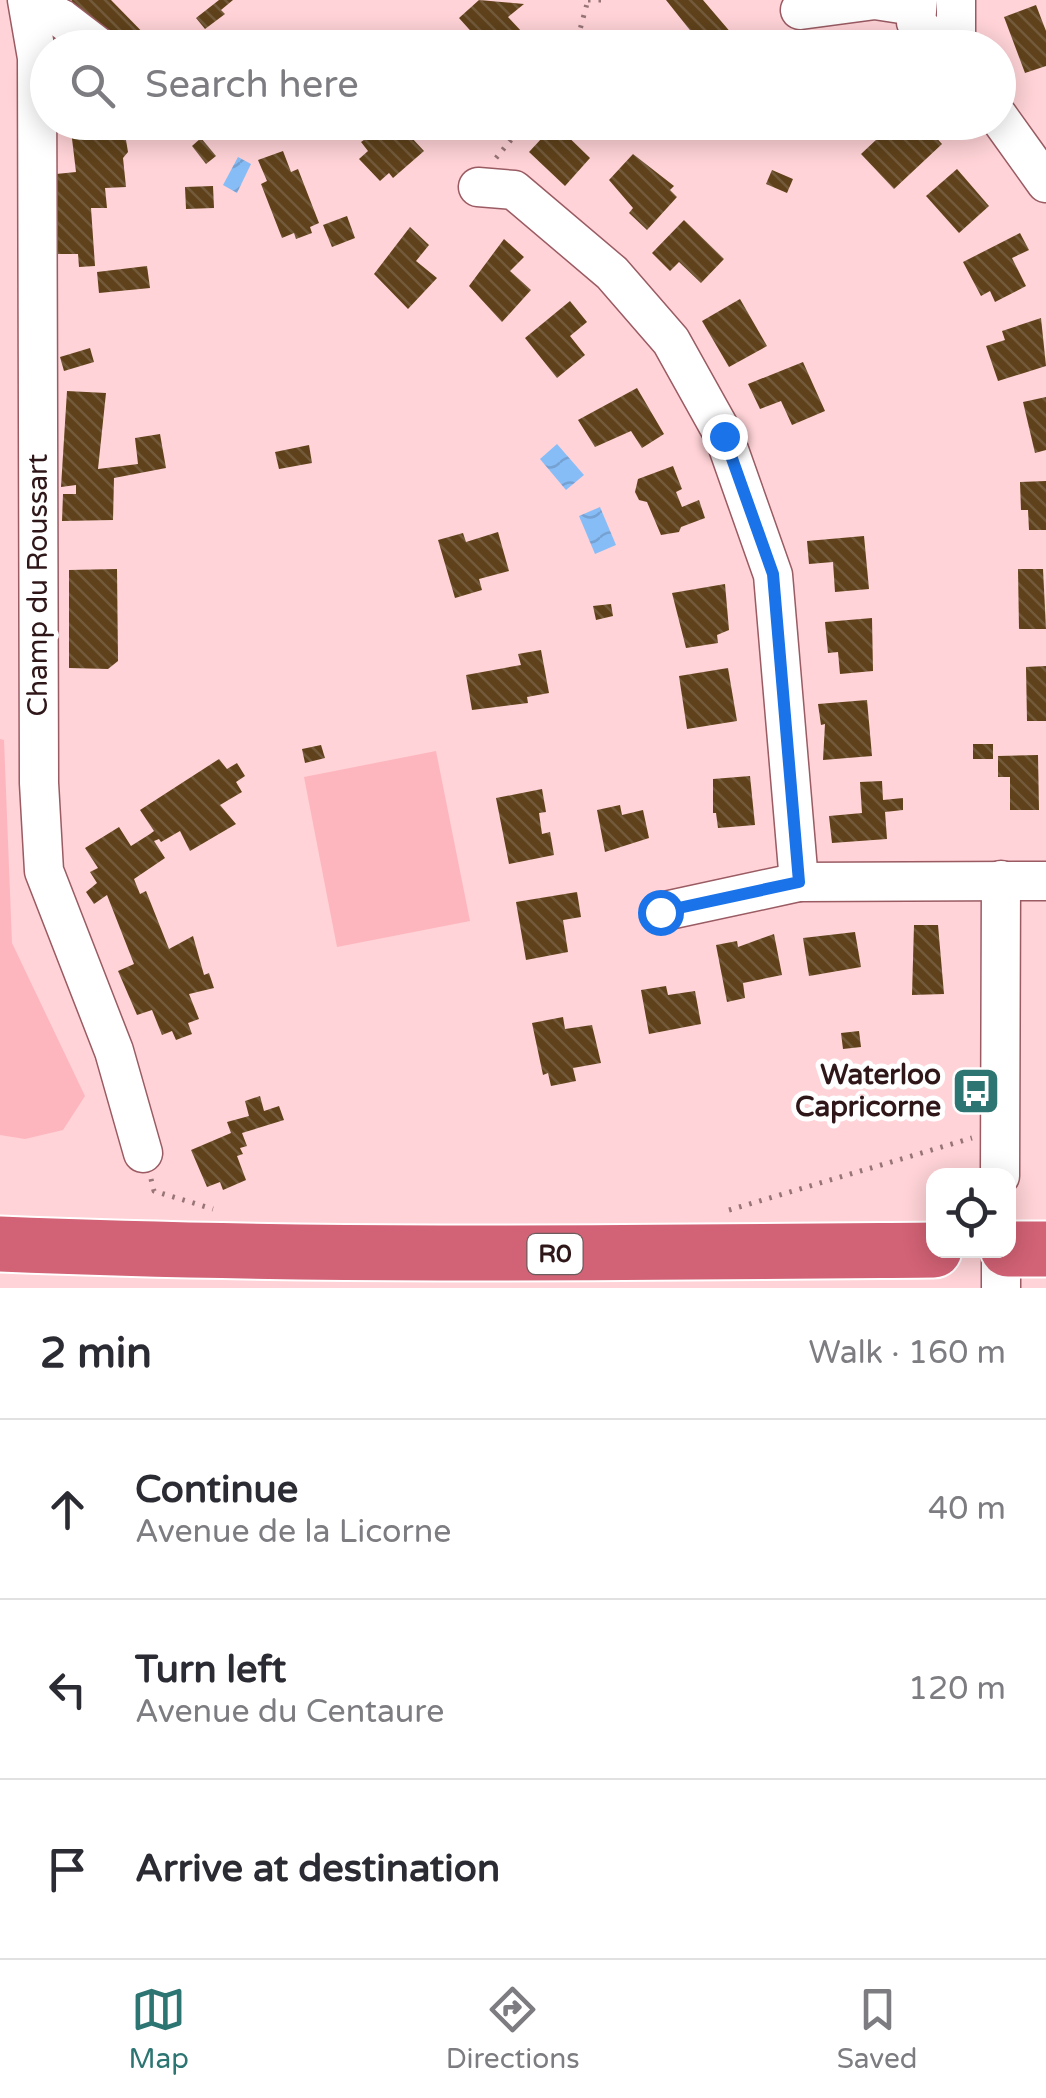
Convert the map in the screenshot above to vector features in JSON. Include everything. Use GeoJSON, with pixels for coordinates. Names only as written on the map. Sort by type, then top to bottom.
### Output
{"type":"FeatureCollection","features":[{"type":"Feature","properties":{"kind":"highway"},"geometry":{"type":"LineString","coordinates":[[0,1210],[92,1222],[176,1252]]}},
{"type":"Feature","properties":{"kind":"highway","name":"R0"},"geometry":{"type":"LineString","coordinates":[[0,1244],[176,1252],[926,1250]]}},
{"type":"Feature","properties":{"kind":"street"},"geometry":{"type":"LineString","coordinates":[[800,10],[875,0],[916,3],[916,22],[923,30]]}},
{"type":"Feature","properties":{"kind":"street"},"geometry":{"type":"LineString","coordinates":[[956,0],[956,30]]}},
{"type":"Feature","properties":{"kind":"street"},"geometry":{"type":"LineString","coordinates":[[28,1],[76,30]]}},
{"type":"Feature","properties":{"kind":"street","name":"Champ du Roussart"},"geometry":{"type":"LineString","coordinates":[[28,1],[33,30]]}},
{"type":"Feature","properties":{"kind":"street","name":"Champ du Roussart"},"geometry":{"type":"LineString","coordinates":[[37,140],[38,783],[44,871],[114,1051],[143,1153]]}},
{"type":"Feature","properties":{"kind":"street"},"geometry":{"type":"LineString","coordinates":[[1015,140],[1046,184]]}},
{"type":"Feature","properties":{"kind":"street"},"geometry":{"type":"LineString","coordinates":[[478,187],[514,190],[612,273],[672,341],[724,436],[773,574],[799,882]]}},
{"type":"Feature","properties":{"kind":"street"},"geometry":{"type":"LineString","coordinates":[[1000,1168],[1001,880]]}},
{"type":"Feature","properties":{"kind":"street"},"geometry":{"type":"LineString","coordinates":[[660,912],[799,882],[1046,881]]}},
{"type":"Feature","properties":{"kind":"path"},"geometry":{"type":"LineString","coordinates":[[580,30],[588,0],[606,0]]}},
{"type":"Feature","properties":{"kind":"path"},"geometry":{"type":"LineString","coordinates":[[478,187],[509,140]]}},
{"type":"Feature","properties":{"kind":"path"},"geometry":{"type":"LineString","coordinates":[[710,1210],[730,1210],[962,1139],[1000,1136]]}},
{"type":"Feature","properties":{"kind":"path"},"geometry":{"type":"LineString","coordinates":[[143,1153],[154,1191],[224,1212]]}},
{"type":"Feature","properties":{"kind":"shaded area"},"geometry":{"type":"Polygon","coordinates":[[[0,739],[4,740],[12,943],[85,1096],[63,1130],[25,1139],[0,1135],[0,739]]]}},
{"type":"Feature","properties":{"kind":"shaded area"},"geometry":{"type":"Polygon","coordinates":[[[436,751],[470,921],[337,947],[304,777],[436,751]]]}},
{"type":"Feature","properties":{"kind":"water"},"geometry":{"type":"Polygon","coordinates":[[[238,157],[251,164],[237,193],[223,185],[238,157]]]}},
{"type":"Feature","properties":{"kind":"water"},"geometry":{"type":"Polygon","coordinates":[[[557,444],[584,475],[566,490],[540,459],[557,444]]]}},
{"type":"Feature","properties":{"kind":"water"},"geometry":{"type":"Polygon","coordinates":[[[600,507],[616,545],[595,554],[579,516],[600,507]]]}},
{"type":"Feature","properties":{"kind":"building"},"geometry":{"type":"Polygon","coordinates":[[[72,0],[111,0],[140,30],[92,30],[68,5],[72,0]]]}},
{"type":"Feature","properties":{"kind":"building"},"geometry":{"type":"Polygon","coordinates":[[[219,0],[233,0],[221,10],[225,14],[205,29],[196,18],[219,0]]]}},
{"type":"Feature","properties":{"kind":"building"},"geometry":{"type":"Polygon","coordinates":[[[479,0],[524,4],[508,17],[520,30],[470,30],[459,18],[479,0]]]}},
{"type":"Feature","properties":{"kind":"building"},"geometry":{"type":"Polygon","coordinates":[[[666,0],[703,0],[729,30],[690,30],[666,0]]]}},
{"type":"Feature","properties":{"kind":"building"},"geometry":{"type":"Polygon","coordinates":[[[1036,5],[1046,31],[1046,66],[1025,73],[1016,49],[1016,30],[1009,30],[1004,17],[1036,5]]]}},
{"type":"Feature","properties":{"kind":"building"},"geometry":{"type":"Polygon","coordinates":[[[72,140],[126,140],[126,187],[105,188],[107,208],[91,208],[95,266],[79,267],[78,254],[58,254],[56,174],[76,172],[72,140]]]}},
{"type":"Feature","properties":{"kind":"building"},"geometry":{"type":"Polygon","coordinates":[[[203,140],[216,156],[206,164],[192,146],[203,140]]]}},
{"type":"Feature","properties":{"kind":"building"},"geometry":{"type":"Polygon","coordinates":[[[414,140],[424,151],[393,178],[389,173],[380,181],[359,159],[368,151],[361,142],[414,140]]]}},
{"type":"Feature","properties":{"kind":"building"},"geometry":{"type":"Polygon","coordinates":[[[540,140],[571,140],[590,158],[565,186],[529,152],[540,140]]]}},
{"type":"Feature","properties":{"kind":"building"},"geometry":{"type":"Polygon","coordinates":[[[876,140],[938,140],[942,144],[894,189],[861,154],[876,140]]]}},
{"type":"Feature","properties":{"kind":"building"},"geometry":{"type":"Polygon","coordinates":[[[283,151],[291,172],[298,169],[319,223],[310,227],[312,233],[296,239],[294,233],[282,238],[261,184],[267,181],[258,160],[283,151]]]}},
{"type":"Feature","properties":{"kind":"building"},"geometry":{"type":"Polygon","coordinates":[[[633,154],[674,186],[670,190],[677,197],[647,230],[629,213],[633,208],[609,180],[633,154]]]}},
{"type":"Feature","properties":{"kind":"building"},"geometry":{"type":"Polygon","coordinates":[[[957,169],[989,206],[959,233],[926,196],[957,169]]]}},
{"type":"Feature","properties":{"kind":"building"},"geometry":{"type":"Polygon","coordinates":[[[772,170],[793,179],[787,193],[766,184],[772,170]]]}},
{"type":"Feature","properties":{"kind":"building"},"geometry":{"type":"Polygon","coordinates":[[[213,186],[214,208],[186,209],[185,187],[213,186]]]}},
{"type":"Feature","properties":{"kind":"building"},"geometry":{"type":"Polygon","coordinates":[[[347,216],[355,238],[332,247],[323,225],[347,216]]]}},
{"type":"Feature","properties":{"kind":"building"},"geometry":{"type":"Polygon","coordinates":[[[684,220],[724,259],[701,283],[679,262],[670,271],[652,253],[684,220]]]}},
{"type":"Feature","properties":{"kind":"building"},"geometry":{"type":"Polygon","coordinates":[[[410,227],[429,245],[416,261],[437,278],[408,309],[374,274],[410,227]]]}},
{"type":"Feature","properties":{"kind":"building"},"geometry":{"type":"Polygon","coordinates":[[[1020,233],[1029,250],[1012,258],[1026,286],[995,302],[990,291],[981,296],[963,262],[1020,233]]]}},
{"type":"Feature","properties":{"kind":"building"},"geometry":{"type":"Polygon","coordinates":[[[504,239],[524,257],[510,271],[531,290],[502,322],[469,286],[504,239]]]}},
{"type":"Feature","properties":{"kind":"building"},"geometry":{"type":"Polygon","coordinates":[[[147,266],[150,288],[99,293],[97,272],[147,266]]]}},
{"type":"Feature","properties":{"kind":"building"},"geometry":{"type":"Polygon","coordinates":[[[740,299],[767,346],[729,367],[702,321],[740,299]]]}},
{"type":"Feature","properties":{"kind":"building"},"geometry":{"type":"Polygon","coordinates":[[[570,301],[587,322],[570,336],[585,355],[557,378],[525,338],[570,301]]]}},
{"type":"Feature","properties":{"kind":"building"},"geometry":{"type":"Polygon","coordinates":[[[1041,318],[1046,366],[998,381],[986,346],[1005,340],[1002,331],[1041,318]]]}},
{"type":"Feature","properties":{"kind":"building"},"geometry":{"type":"Polygon","coordinates":[[[90,348],[94,362],[64,371],[60,357],[90,348]]]}},
{"type":"Feature","properties":{"kind":"building"},"geometry":{"type":"Polygon","coordinates":[[[803,362],[825,411],[792,425],[781,401],[760,409],[748,384],[803,362]]]}},
{"type":"Feature","properties":{"kind":"building"},"geometry":{"type":"Polygon","coordinates":[[[637,388],[664,434],[642,448],[631,431],[595,447],[578,420],[637,388]]]}},
{"type":"Feature","properties":{"kind":"building"},"geometry":{"type":"Polygon","coordinates":[[[67,391],[106,393],[98,469],[138,464],[135,438],[160,434],[166,468],[114,478],[113,520],[62,521],[63,494],[76,494],[76,485],[61,487],[67,391]]]}},
{"type":"Feature","properties":{"kind":"building"},"geometry":{"type":"Polygon","coordinates":[[[1046,397],[1046,450],[1035,453],[1023,402],[1046,397]]]}},
{"type":"Feature","properties":{"kind":"building"},"geometry":{"type":"Polygon","coordinates":[[[309,445],[312,463],[279,469],[275,452],[309,445]]]}},
{"type":"Feature","properties":{"kind":"building"},"geometry":{"type":"Polygon","coordinates":[[[673,466],[682,489],[676,492],[682,507],[699,500],[705,518],[681,527],[679,532],[661,535],[647,502],[639,500],[635,492],[638,479],[673,466]]]}},
{"type":"Feature","properties":{"kind":"building"},"geometry":{"type":"Polygon","coordinates":[[[1046,481],[1046,530],[1029,530],[1028,510],[1021,510],[1020,482],[1046,481]]]}},
{"type":"Feature","properties":{"kind":"building"},"geometry":{"type":"Polygon","coordinates":[[[498,532],[509,571],[479,579],[482,590],[455,598],[438,540],[463,533],[466,542],[498,532]]]}},
{"type":"Feature","properties":{"kind":"building"},"geometry":{"type":"Polygon","coordinates":[[[864,536],[869,589],[835,592],[833,562],[809,564],[807,541],[864,536]]]}},
{"type":"Feature","properties":{"kind":"building"},"geometry":{"type":"Polygon","coordinates":[[[117,569],[118,661],[108,669],[69,668],[69,570],[117,569]]]}},
{"type":"Feature","properties":{"kind":"building"},"geometry":{"type":"Polygon","coordinates":[[[1018,569],[1043,569],[1046,629],[1019,629],[1018,569]]]}},
{"type":"Feature","properties":{"kind":"building"},"geometry":{"type":"Polygon","coordinates":[[[725,584],[729,630],[717,635],[718,643],[686,648],[672,593],[725,584]]]}},
{"type":"Feature","properties":{"kind":"building"},"geometry":{"type":"Polygon","coordinates":[[[611,604],[613,616],[596,620],[593,606],[611,604]]]}},
{"type":"Feature","properties":{"kind":"building"},"geometry":{"type":"Polygon","coordinates":[[[872,618],[873,671],[840,674],[838,652],[828,653],[825,622],[872,618]]]}},
{"type":"Feature","properties":{"kind":"building"},"geometry":{"type":"Polygon","coordinates":[[[541,650],[549,693],[527,697],[528,703],[472,710],[466,675],[521,665],[518,654],[541,650]]]}},
{"type":"Feature","properties":{"kind":"building"},"geometry":{"type":"Polygon","coordinates":[[[1046,666],[1046,721],[1027,721],[1026,667],[1046,666]]]}},
{"type":"Feature","properties":{"kind":"building"},"geometry":{"type":"Polygon","coordinates":[[[728,668],[737,721],[687,729],[679,676],[728,668]]]}},
{"type":"Feature","properties":{"kind":"building"},"geometry":{"type":"Polygon","coordinates":[[[867,700],[872,756],[823,760],[825,724],[821,725],[818,704],[867,700]]]}},
{"type":"Feature","properties":{"kind":"building"},"geometry":{"type":"Polygon","coordinates":[[[973,744],[993,744],[993,759],[973,759],[973,744]]]}},
{"type":"Feature","properties":{"kind":"building"},"geometry":{"type":"Polygon","coordinates":[[[321,745],[325,758],[305,763],[302,749],[321,745]]]}},
{"type":"Feature","properties":{"kind":"building"},"geometry":{"type":"Polygon","coordinates":[[[1038,755],[1039,810],[1010,810],[1010,777],[998,777],[998,756],[1038,755]]]}},
{"type":"Feature","properties":{"kind":"building"},"geometry":{"type":"Polygon","coordinates":[[[219,759],[227,769],[237,763],[245,776],[236,782],[242,792],[220,805],[236,824],[190,851],[180,831],[161,842],[154,841],[165,858],[134,879],[140,894],[146,891],[169,949],[193,936],[204,975],[209,973],[214,988],[189,994],[199,1019],[188,1023],[192,1034],[176,1040],[172,1031],[162,1035],[152,1010],[137,1015],[118,971],[134,964],[107,895],[94,904],[86,892],[97,883],[90,872],[98,868],[85,848],[119,827],[131,846],[150,834],[154,831],[140,810],[219,759]]]}},
{"type":"Feature","properties":{"kind":"building"},"geometry":{"type":"Polygon","coordinates":[[[750,776],[755,825],[718,828],[713,813],[713,779],[750,776]]]}},
{"type":"Feature","properties":{"kind":"building"},"geometry":{"type":"Polygon","coordinates":[[[882,781],[883,800],[903,798],[903,810],[885,812],[887,839],[832,843],[829,816],[862,813],[860,782],[882,781]]]}},
{"type":"Feature","properties":{"kind":"building"},"geometry":{"type":"Polygon","coordinates":[[[542,789],[546,812],[539,813],[542,834],[550,832],[554,855],[509,864],[496,798],[542,789]]]}},
{"type":"Feature","properties":{"kind":"building"},"geometry":{"type":"Polygon","coordinates":[[[620,805],[622,815],[643,810],[649,838],[605,852],[597,810],[620,805]]]}},
{"type":"Feature","properties":{"kind":"building"},"geometry":{"type":"Polygon","coordinates":[[[577,892],[581,917],[563,920],[568,952],[526,960],[516,902],[577,892]]]}},
{"type":"Feature","properties":{"kind":"building"},"geometry":{"type":"Polygon","coordinates":[[[914,925],[938,925],[944,994],[912,995],[914,925]]]}},
{"type":"Feature","properties":{"kind":"building"},"geometry":{"type":"Polygon","coordinates":[[[855,932],[861,967],[809,976],[803,938],[855,932]]]}},
{"type":"Feature","properties":{"kind":"building"},"geometry":{"type":"Polygon","coordinates":[[[774,934],[782,975],[743,983],[745,998],[727,1002],[716,945],[737,941],[738,947],[774,934]]]}},
{"type":"Feature","properties":{"kind":"building"},"geometry":{"type":"Polygon","coordinates":[[[666,986],[668,995],[695,991],[701,1024],[649,1034],[641,990],[666,986]]]}},
{"type":"Feature","properties":{"kind":"building"},"geometry":{"type":"Polygon","coordinates":[[[563,1017],[565,1029],[592,1025],[601,1063],[573,1068],[576,1081],[551,1086],[548,1073],[543,1075],[532,1023],[563,1017]]]}},
{"type":"Feature","properties":{"kind":"building"},"geometry":{"type":"Polygon","coordinates":[[[859,1031],[861,1047],[843,1049],[841,1033],[859,1031]]]}},
{"type":"Feature","properties":{"kind":"building"},"geometry":{"type":"Polygon","coordinates":[[[260,1096],[264,1111],[279,1106],[284,1120],[242,1133],[247,1146],[240,1148],[243,1154],[237,1156],[246,1180],[223,1190],[220,1182],[207,1187],[191,1150],[231,1133],[227,1122],[249,1116],[245,1101],[260,1096]]]}},
{"type":"Feature","properties":{"kind":"place","name":"Waterloo Capricorne"},"geometry":{"type":"Point","coordinates":[976,1091]}},
{"type":"Feature","properties":{"kind":"route"},"geometry":{"type":"LineString","coordinates":[[660,912],[799,882],[773,574],[756,516],[724,436]]}}]}
